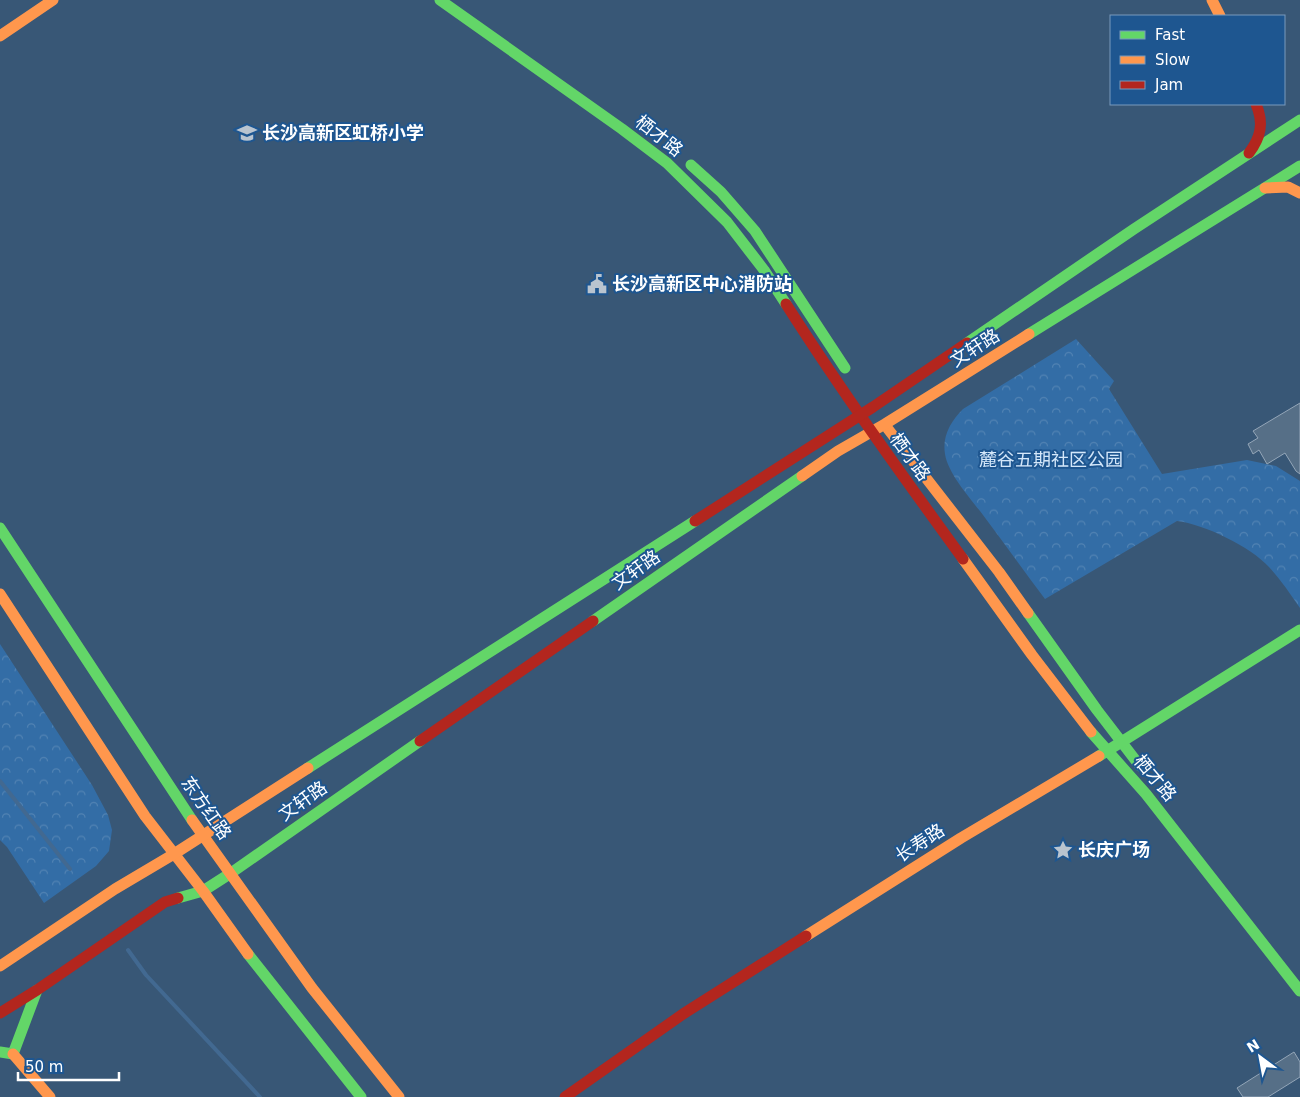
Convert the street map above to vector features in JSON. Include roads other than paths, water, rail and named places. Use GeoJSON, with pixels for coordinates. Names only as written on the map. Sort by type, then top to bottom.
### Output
{"type":"FeatureCollection","features":[{"type":"Feature","properties":{"kind":"main road"},"geometry":{"type":"LineString","coordinates":[[0,27],[38,0]]}},
{"type":"Feature","properties":{"kind":"main road"},"geometry":{"type":"LineString","coordinates":[[0,36],[53,0]]}},
{"type":"Feature","properties":{"kind":"main road","name":"栖才路"},"geometry":{"type":"LineString","coordinates":[[440,0],[667,163],[728,222],[759,264],[859,415],[1032,655],[1082,720],[1146,794],[1300,991]]}},
{"type":"Feature","properties":{"kind":"main road"},"geometry":{"type":"LineString","coordinates":[[1202,0],[1210,15]]}},
{"type":"Feature","properties":{"kind":"main road"},"geometry":{"type":"LineString","coordinates":[[1212,0],[1220,15]]}},
{"type":"Feature","properties":{"kind":"main road"},"geometry":{"type":"LineString","coordinates":[[1248,154],[1258,140],[1262,127],[1261,117],[1256,105]]}},
{"type":"Feature","properties":{"kind":"main road"},"geometry":{"type":"LineString","coordinates":[[1280,118],[1300,119]]}},
{"type":"Feature","properties":{"kind":"main road","name":"文轩路"},"geometry":{"type":"LineString","coordinates":[[3,963],[115,889],[174,854],[859,415],[870,403],[1300,119]]}},
{"type":"Feature","properties":{"kind":"main road","name":"栖才路"},"geometry":{"type":"LineString","coordinates":[[685,160],[721,192],[755,231],[850,374]]}},
{"type":"Feature","properties":{"kind":"main road","name":"文轩路"},"geometry":{"type":"LineString","coordinates":[[0,1013],[37,990],[165,902],[203,891],[232,873],[838,451],[885,424],[1300,166]]}},
{"type":"Feature","properties":{"kind":"main road"},"geometry":{"type":"LineString","coordinates":[[1265,188],[1290,187],[1300,193]]}},
{"type":"Feature","properties":{"kind":"main road","name":"栖才路"},"geometry":{"type":"LineString","coordinates":[[870,403],[902,450],[999,572],[1123,744],[1150,778]]}},
{"type":"Feature","properties":{"kind":"main road","name":"东方红路"},"geometry":{"type":"LineString","coordinates":[[0,528],[202,836],[232,873],[312,988],[399,1097]]}},
{"type":"Feature","properties":{"kind":"main road"},"geometry":{"type":"LineString","coordinates":[[0,594],[145,816],[203,891],[260,971],[360,1097]]}},
{"type":"Feature","properties":{"kind":"main road","name":"长寿路"},"geometry":{"type":"LineString","coordinates":[[1123,744],[1300,630]]}},
{"type":"Feature","properties":{"kind":"main road","name":"长寿路"},"geometry":{"type":"LineString","coordinates":[[577,1097],[686,1020],[882,894],[1123,744],[1300,637]]}},
{"type":"Feature","properties":{"kind":"main road","name":"长寿路"},"geometry":{"type":"LineString","coordinates":[[565,1097],[682,1014],[961,838],[1110,752]]}},
{"type":"Feature","properties":{"kind":"main road"},"geometry":{"type":"LineString","coordinates":[[13,1054],[37,990]]}},
{"type":"Feature","properties":{"kind":"main road"},"geometry":{"type":"LineString","coordinates":[[0,1052],[13,1054],[50,1097]]}},
{"type":"Feature","properties":{"kind":"waterway"},"geometry":{"type":"LineString","coordinates":[[0,781],[70,869]]}},
{"type":"Feature","properties":{"kind":"waterway"},"geometry":{"type":"LineString","coordinates":[[128,950],[146,975],[260,1097]]}},
{"type":"Feature","properties":{"kind":"place","name":"长沙高新区虹桥小学"},"geometry":{"type":"Point","coordinates":[247,133]}},
{"type":"Feature","properties":{"kind":"place","name":"长沙高新区中心消防站"},"geometry":{"type":"Point","coordinates":[597,284]}},
{"type":"Feature","properties":{"kind":"place","name":"长庆广场"},"geometry":{"type":"Point","coordinates":[1063,850]}},
{"type":"Feature","properties":{"kind":"park label","name":"麓谷五期社区公园"},"geometry":{"type":"Point","coordinates":[1051,460]}}]}
